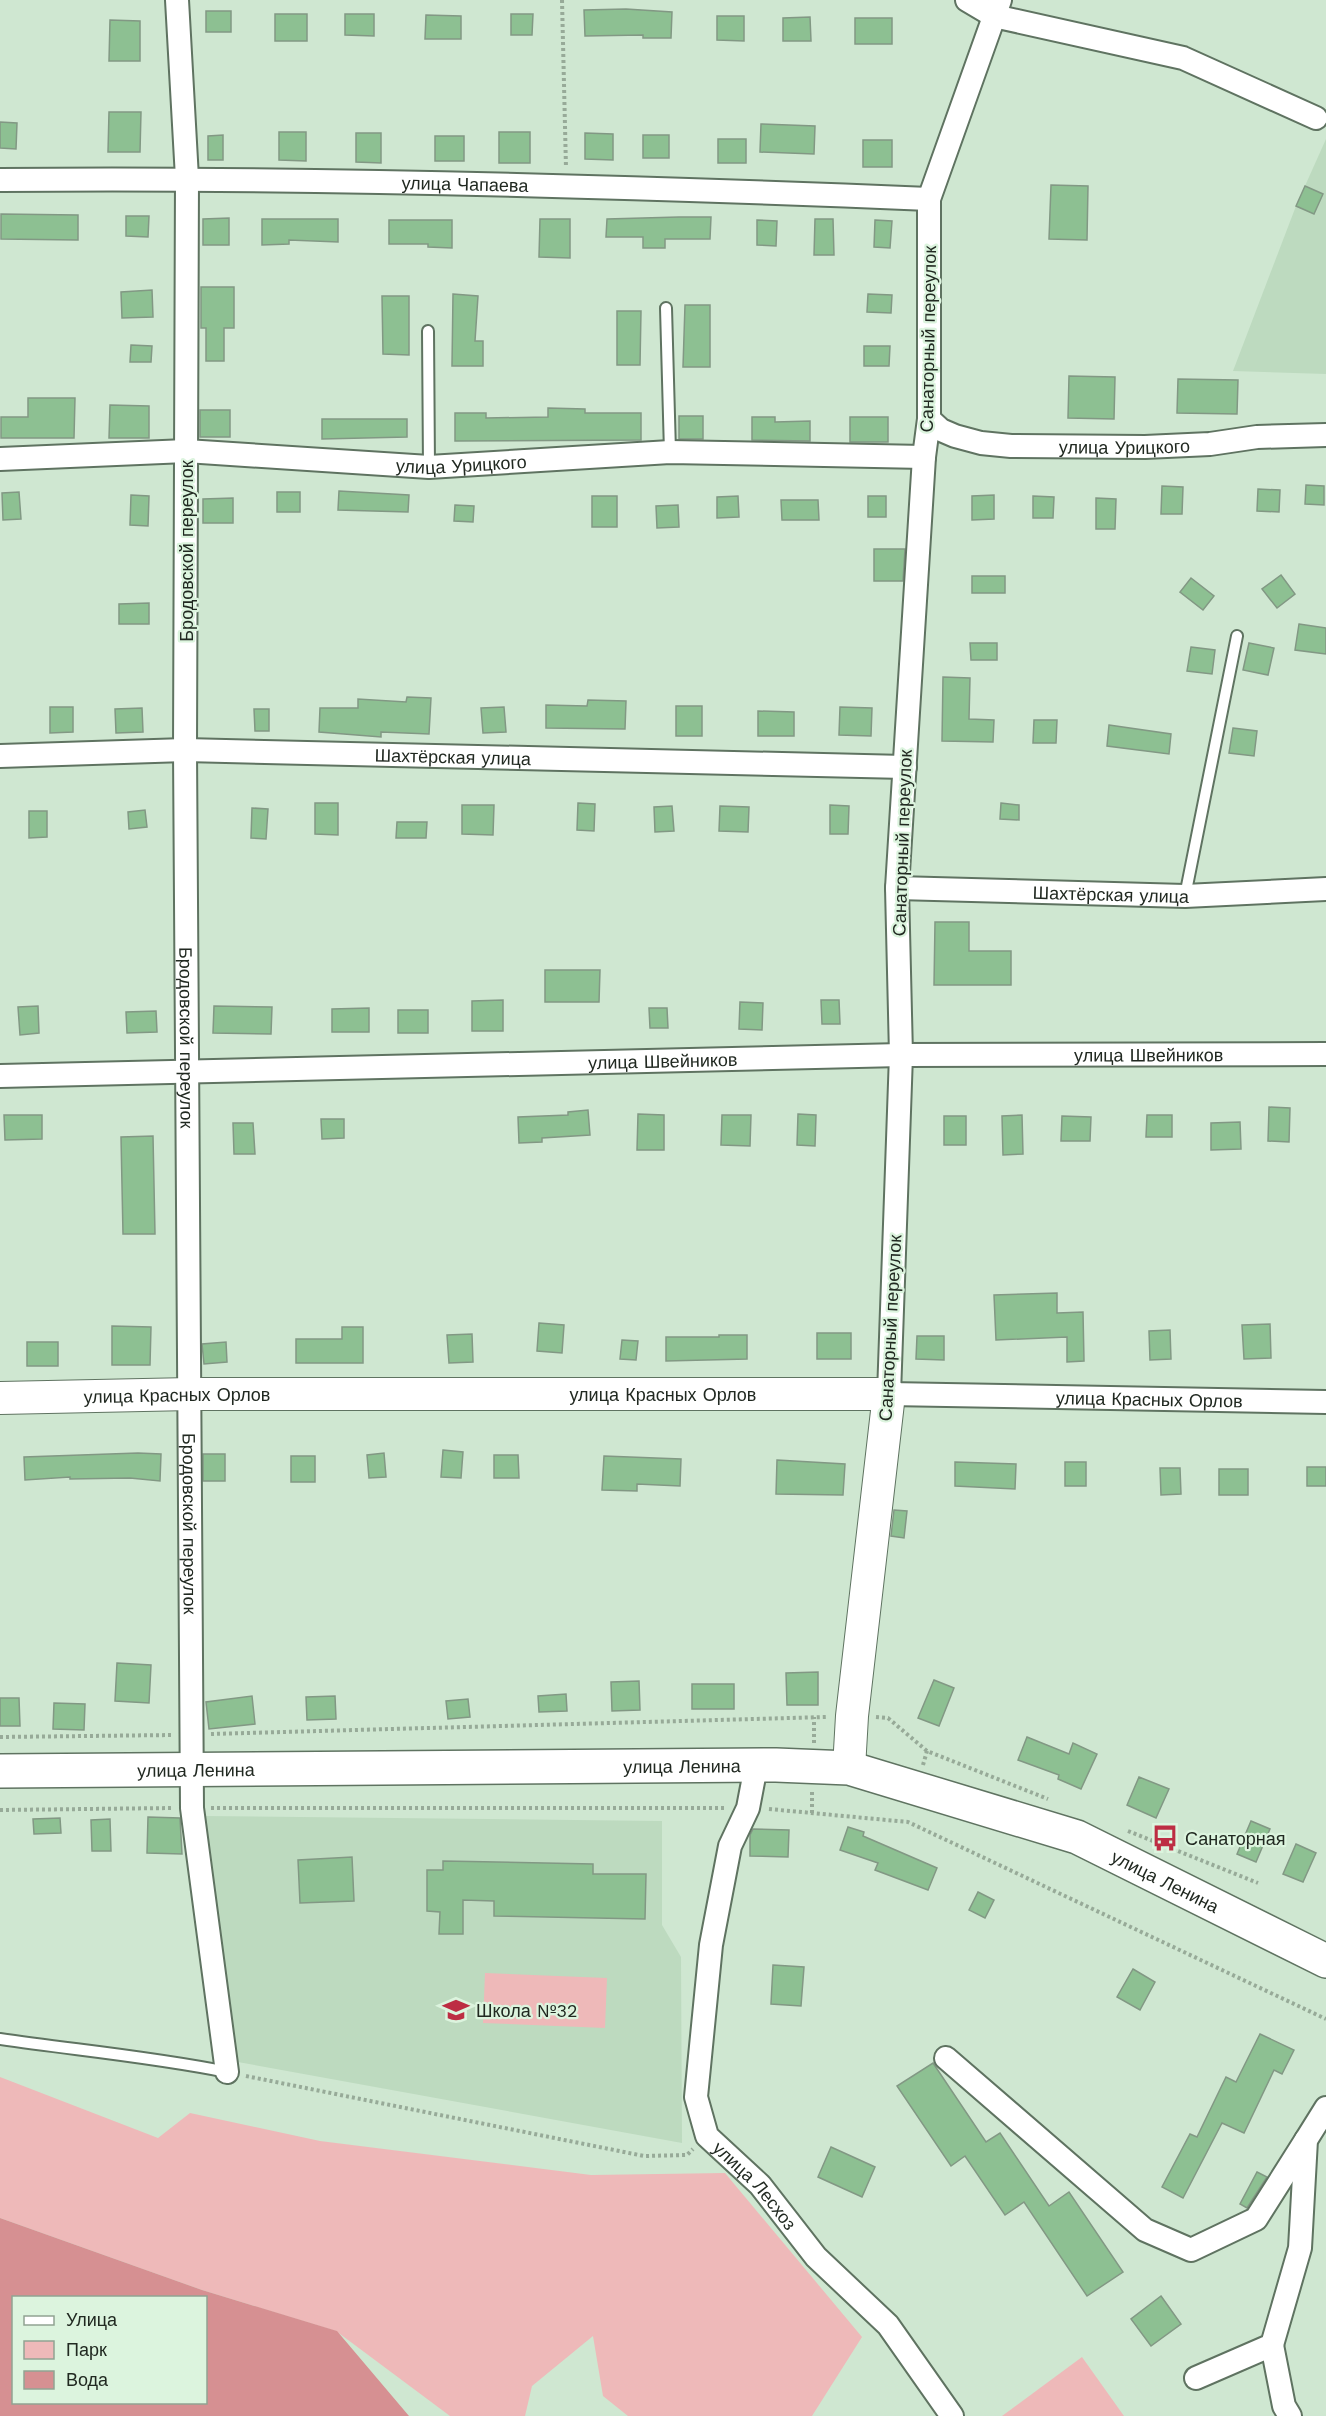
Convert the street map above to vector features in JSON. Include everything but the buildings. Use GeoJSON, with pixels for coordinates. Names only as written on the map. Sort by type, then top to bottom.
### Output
{"type":"FeatureCollection","features":[{"type":"Feature","properties":{"kind":"main road","name":"улица Ленина"},"geometry":{"type":"LineString","coordinates":[[0,1771],[756,1766],[849,1768],[1077,1837],[1170,1881],[1326,1961]]}},
{"type":"Feature","properties":{"kind":"street","name":"Бродовской переулок"},"geometry":{"type":"LineString","coordinates":[[177,0],[187,178],[185,750],[192,1808],[227,2072]]}},
{"type":"Feature","properties":{"kind":"street"},"geometry":{"type":"LineString","coordinates":[[967,0],[1183,58],[1316,118]]}},
{"type":"Feature","properties":{"kind":"street","name":"Санаторный переулок"},"geometry":{"type":"LineString","coordinates":[[849,1768],[852,1716],[889,1394],[901,1055],[897,888],[924,457],[929,419],[929,198],[997,8]]}},
{"type":"Feature","properties":{"kind":"street","name":"улица Чапаева"},"geometry":{"type":"LineString","coordinates":[[0,180],[187,178],[567,184],[929,198]]}},
{"type":"Feature","properties":{"kind":"street","name":"улица Урицкого"},"geometry":{"type":"LineString","coordinates":[[929,419],[941,430],[955,436],[981,443],[1011,447],[1210,444],[1257,437],[1326,435]]}},
{"type":"Feature","properties":{"kind":"street","name":"улица Урицкого"},"geometry":{"type":"LineString","coordinates":[[0,459],[186,451],[429,467],[670,452],[924,457]]}},
{"type":"Feature","properties":{"kind":"street","name":"Шахтёрская улица"},"geometry":{"type":"LineString","coordinates":[[0,756],[185,750],[905,767]]}},
{"type":"Feature","properties":{"kind":"street","name":"Шахтёрская улица"},"geometry":{"type":"LineString","coordinates":[[897,888],[1185,896],[1326,889]]}},
{"type":"Feature","properties":{"kind":"street","name":"улица Швейников"},"geometry":{"type":"LineString","coordinates":[[0,1076],[901,1055],[1326,1054]]}},
{"type":"Feature","properties":{"kind":"street","name":"улица Красных Орлов"},"geometry":{"type":"LineString","coordinates":[[0,1398],[191,1394],[889,1394],[1326,1402]]}},
{"type":"Feature","properties":{"kind":"street","name":"улица Лесхоз"},"geometry":{"type":"LineString","coordinates":[[756,1766],[748,1808],[730,1846],[711,1945],[696,2097],[707,2136],[760,2185],[816,2258],[888,2325],[952,2416]]}},
{"type":"Feature","properties":{"kind":"street"},"geometry":{"type":"LineString","coordinates":[[946,2058],[1145,2229],[1191,2250],[1256,2219],[1326,2108]]}},
{"type":"Feature","properties":{"kind":"street"},"geometry":{"type":"LineString","coordinates":[[1290,2416],[1284,2406],[1272,2345],[1300,2247],[1306,2140]]}},
{"type":"Feature","properties":{"kind":"street"},"geometry":{"type":"LineString","coordinates":[[1196,2378],[1272,2345]]}},
{"type":"Feature","properties":{"kind":"lane"},"geometry":{"type":"LineString","coordinates":[[666,308],[670,452]]}},
{"type":"Feature","properties":{"kind":"lane"},"geometry":{"type":"LineString","coordinates":[[428,331],[429,467]]}},
{"type":"Feature","properties":{"kind":"lane"},"geometry":{"type":"LineString","coordinates":[[1185,896],[1237,636]]}},
{"type":"Feature","properties":{"kind":"lane"},"geometry":{"type":"LineString","coordinates":[[0,2039],[129,2058],[182,2063],[227,2072]]}},
{"type":"Feature","properties":{"kind":"path"},"geometry":{"type":"LineString","coordinates":[[562,0],[567,184]]}},
{"type":"Feature","properties":{"kind":"path"},"geometry":{"type":"LineString","coordinates":[[0,1810],[748,1808],[908,1822],[1326,2019]]}},
{"type":"Feature","properties":{"kind":"path"},"geometry":{"type":"LineString","coordinates":[[227,2072],[644,2156],[687,2155],[707,2136]]}},
{"type":"Feature","properties":{"kind":"shaded area"},"geometry":{"type":"Polygon","coordinates":[[[1326,139],[1326,374],[1233,371],[1296,206],[1326,139]]]}},
{"type":"Feature","properties":{"kind":"shaded area","name":"Школа №32"},"geometry":{"type":"Polygon","coordinates":[[[204,1816],[662,1821],[662,1925],[681,1957],[682,2143],[238,2062],[204,1816]]]}},
{"type":"Feature","properties":{"kind":"green space"},"geometry":{"type":"Polygon","coordinates":[[[485,1973],[607,1978],[605,2028],[483,2023],[485,1973]]]}},
{"type":"Feature","properties":{"kind":"green space"},"geometry":{"type":"Polygon","coordinates":[[[0,2077],[158,2138],[190,2113],[320,2141],[591,2175],[725,2173],[862,2337],[812,2416],[628,2416],[603,2396],[593,2336],[532,2386],[525,2416],[450,2416],[336,2331],[202,2290],[0,2218],[0,2077]]]}},
{"type":"Feature","properties":{"kind":"green space"},"geometry":{"type":"Polygon","coordinates":[[[1082,2357],[1124,2416],[1002,2416],[1082,2357]]]}},
{"type":"Feature","properties":{"kind":"water"},"geometry":{"type":"Polygon","coordinates":[[[0,2218],[202,2290],[337,2331],[409,2416],[0,2416],[0,2218]]]}},
{"type":"Feature","properties":{"kind":"place","name":"Санаторная"},"geometry":{"type":"Point","coordinates":[1165,1838]}},
{"type":"Feature","properties":{"kind":"place","name":"Школа №32"},"geometry":{"type":"Point","coordinates":[456,2010]}}]}
